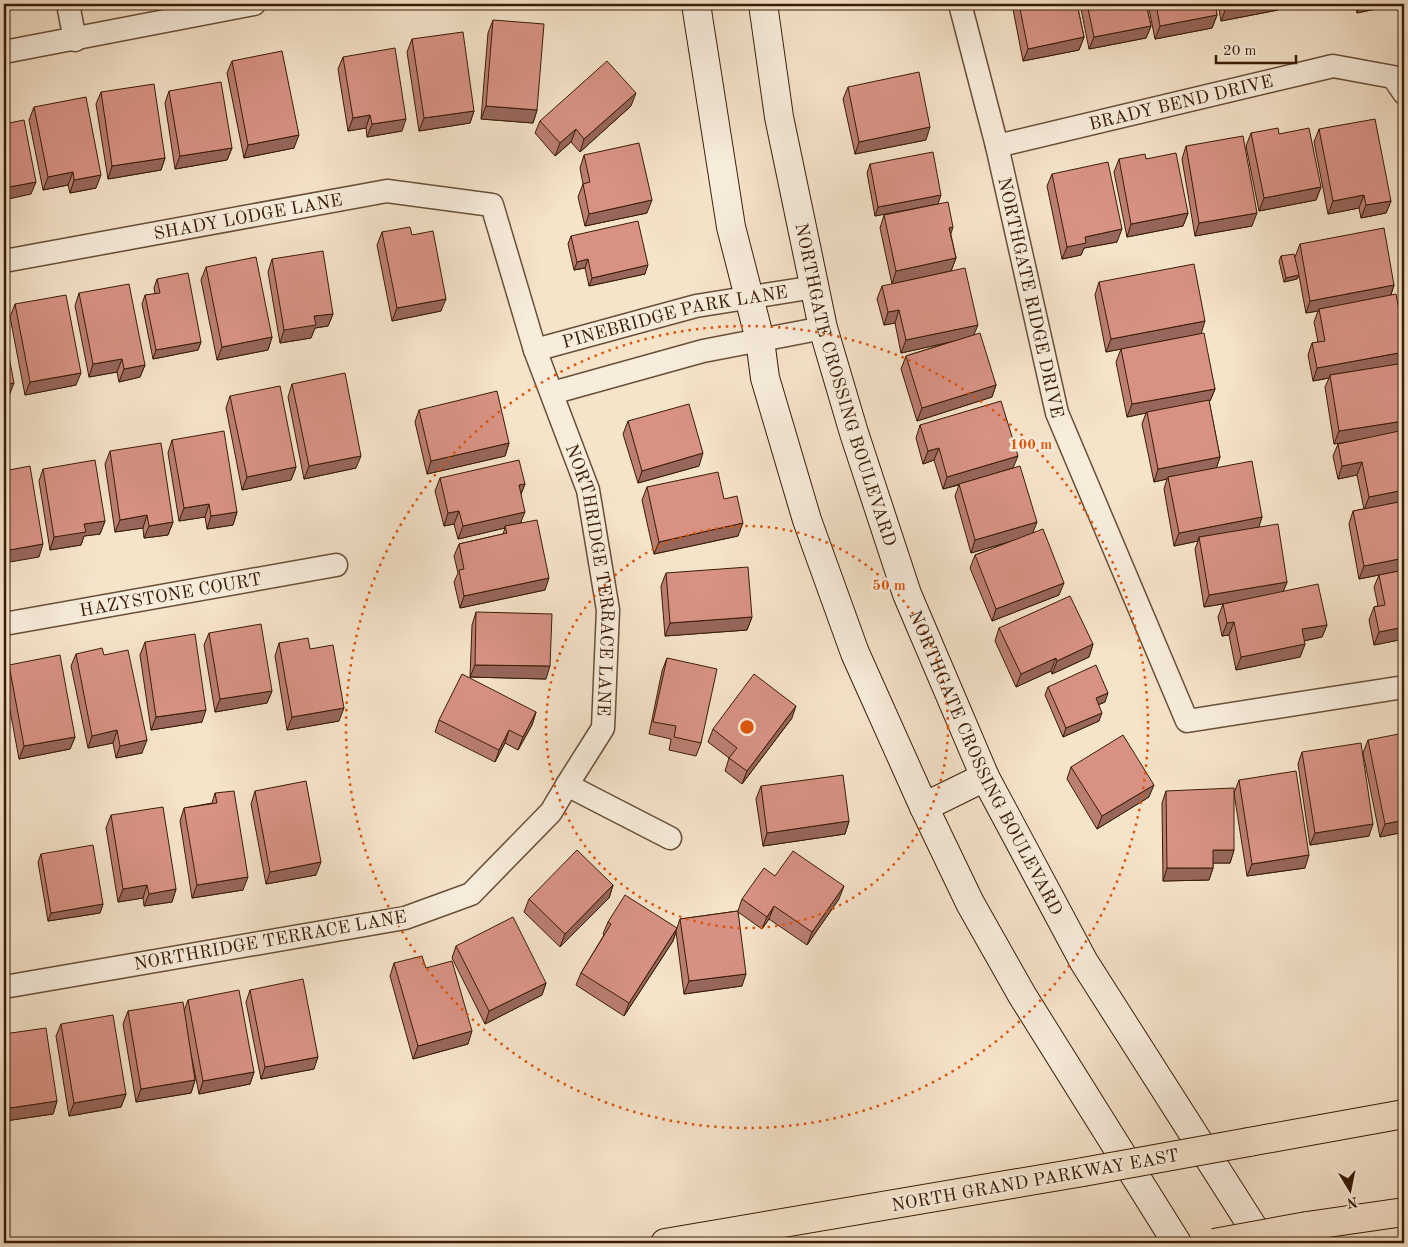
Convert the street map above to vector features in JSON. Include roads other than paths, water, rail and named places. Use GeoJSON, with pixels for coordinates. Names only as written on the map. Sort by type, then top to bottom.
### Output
{"type":"FeatureCollection","features":[{"type":"Feature","properties":{"kind":"highway","name":"NORTH GRAND PARKWAY EAST"},"geometry":{"type":"LineString","coordinates":[[665,1243],[1083,1172],[1404,1114]]}},
{"type":"Feature","properties":{"kind":"highway"},"geometry":{"type":"LineString","coordinates":[[1214,1243],[1307,1226],[1404,1212]]}},
{"type":"Feature","properties":{"kind":"main road"},"geometry":{"type":"LineString","coordinates":[[696,4],[731,227],[760,340],[765,378],[807,520],[854,653],[970,903],[1018,986],[1177,1243]]}},
{"type":"Feature","properties":{"kind":"main road","name":"NORTHGATE CROSSING BOULEVARD"},"geometry":{"type":"LineString","coordinates":[[762,4],[779,117],[823,328],[848,416],[907,594],[985,777],[1084,962],[1263,1243]]}},
{"type":"Feature","properties":{"kind":"main road"},"geometry":{"type":"LineString","coordinates":[[924,807],[985,777]]}},
{"type":"Feature","properties":{"kind":"street"},"geometry":{"type":"LineString","coordinates":[[68,4],[75,40]]}},
{"type":"Feature","properties":{"kind":"street"},"geometry":{"type":"LineString","coordinates":[[4,52],[75,40],[254,4]]}},
{"type":"Feature","properties":{"kind":"street","name":"NORTHGATE RIDGE DRIVE"},"geometry":{"type":"LineString","coordinates":[[960,4],[997,146],[1057,413],[1187,721],[1404,687]]}},
{"type":"Feature","properties":{"kind":"street","name":"BRADY BEND DRIVE"},"geometry":{"type":"LineString","coordinates":[[997,146],[1333,66],[1399,85]]}},
{"type":"Feature","properties":{"kind":"street","name":"SHADY LODGE LANE"},"geometry":{"type":"LineString","coordinates":[[4,261],[387,191],[492,205]]}},
{"type":"Feature","properties":{"kind":"street","name":"NORTHRIDGE TERRACE LANE"},"geometry":{"type":"LineString","coordinates":[[4,987],[405,918],[472,894],[551,812],[603,728],[608,610],[588,490],[536,350],[492,205]]}},
{"type":"Feature","properties":{"kind":"street","name":"PINEBRIDGE PARK LANE"},"geometry":{"type":"LineString","coordinates":[[536,350],[696,306],[815,287]]}},
{"type":"Feature","properties":{"kind":"street"},"geometry":{"type":"LineString","coordinates":[[552,393],[703,351],[823,328]]}},
{"type":"Feature","properties":{"kind":"street","name":"HAZYSTONE COURT"},"geometry":{"type":"LineString","coordinates":[[4,624],[336,565]]}},
{"type":"Feature","properties":{"kind":"street"},"geometry":{"type":"LineString","coordinates":[[567,785],[670,838]]}}]}
